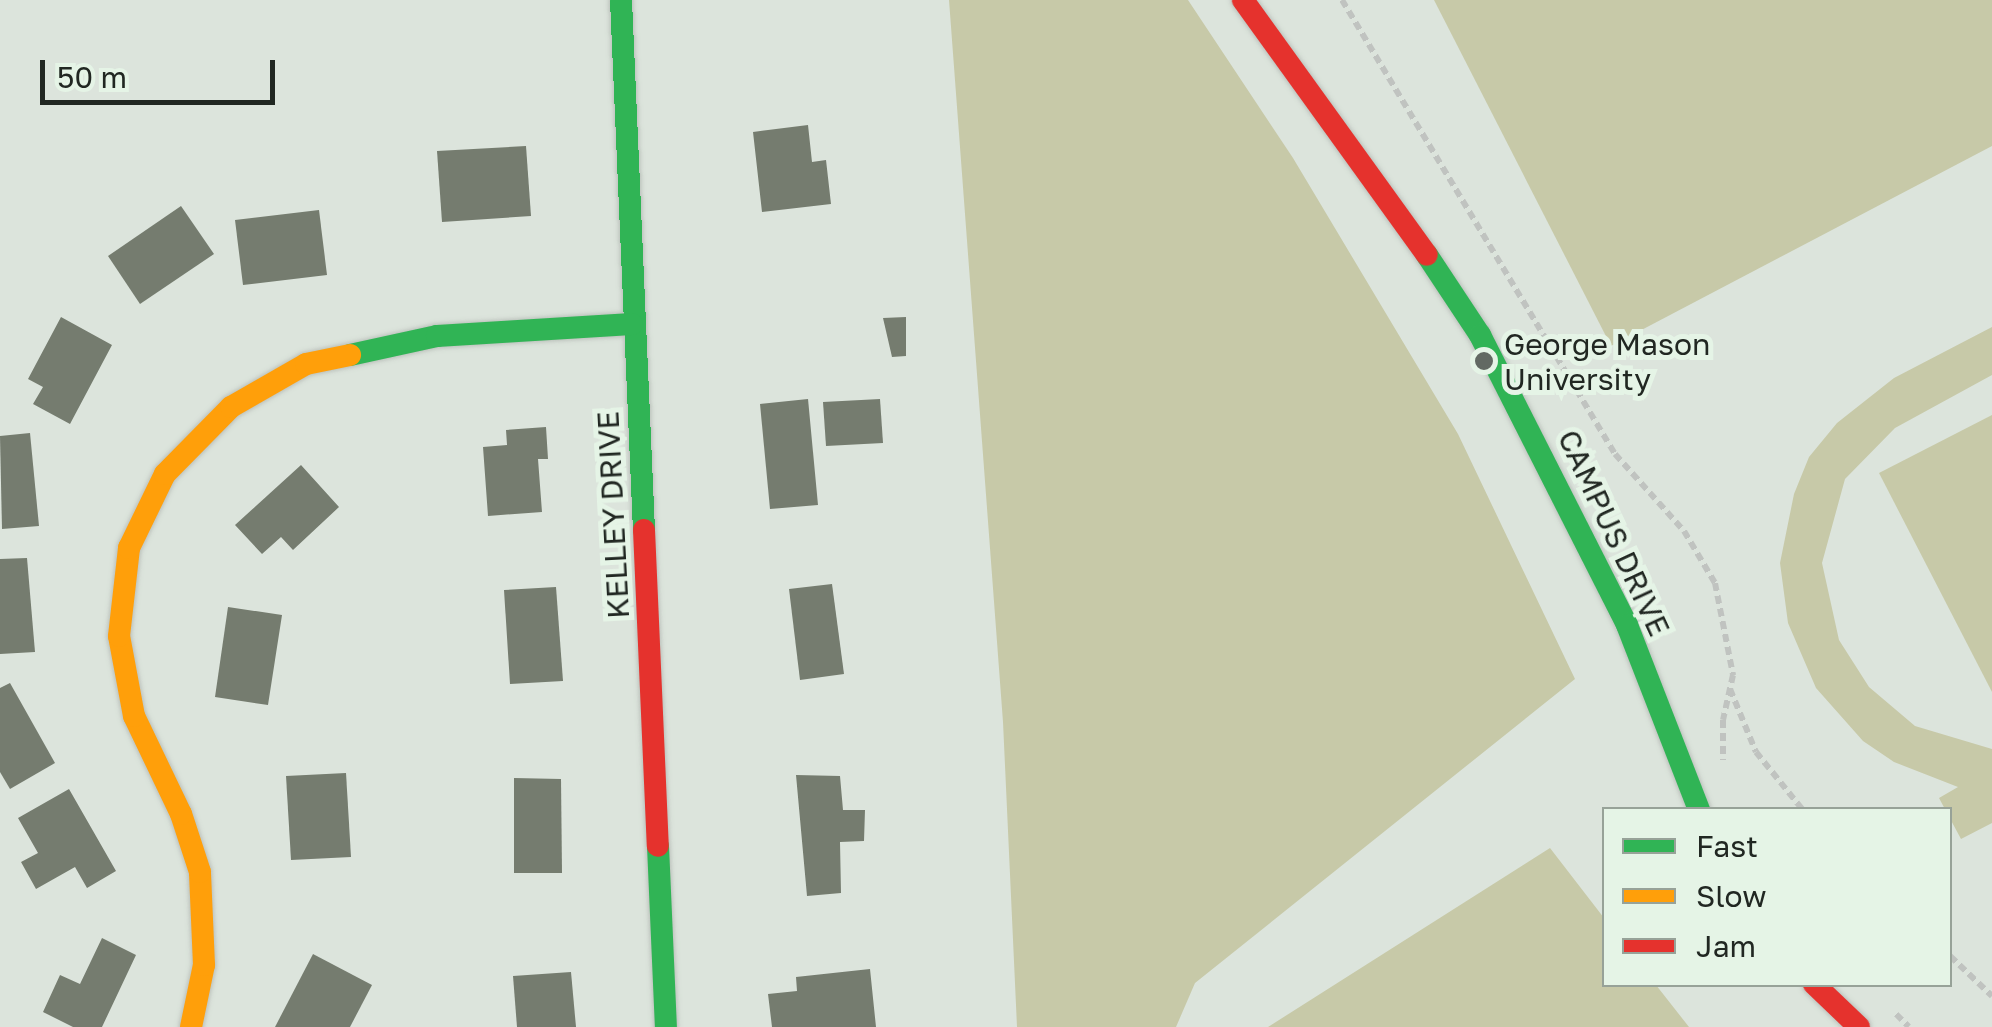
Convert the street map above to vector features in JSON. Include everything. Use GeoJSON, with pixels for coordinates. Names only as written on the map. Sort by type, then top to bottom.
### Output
{"type":"FeatureCollection","features":[{"type":"Feature","properties":{"kind":"street","name":"KELLEY DRIVE"},"geometry":{"type":"LineString","coordinates":[[621,0],[632,324],[666,1027]]}},
{"type":"Feature","properties":{"kind":"street","name":"CAMPUS DRIVE"},"geometry":{"type":"LineString","coordinates":[[1244,0],[1364,158],[1480,334],[1628,624],[1697,807]]}},
{"type":"Feature","properties":{"kind":"street"},"geometry":{"type":"LineString","coordinates":[[191,1027],[204,965],[200,872],[181,814],[134,716],[119,636],[129,548],[166,474],[231,406],[306,364],[437,336],[632,324]]}},
{"type":"Feature","properties":{"kind":"street"},"geometry":{"type":"LineString","coordinates":[[1817,987],[1859,1027]]}},
{"type":"Feature","properties":{"kind":"path"},"geometry":{"type":"LineString","coordinates":[[1342,0],[1614,454],[1684,531],[1715,583],[1730,688],[1723,765]]}},
{"type":"Feature","properties":{"kind":"path"},"geometry":{"type":"LineString","coordinates":[[1730,688],[1756,752],[1801,807]]}},
{"type":"Feature","properties":{"kind":"path"},"geometry":{"type":"LineString","coordinates":[[1952,958],[1992,996]]}},
{"type":"Feature","properties":{"kind":"green space"},"geometry":{"type":"Polygon","coordinates":[[[949,0],[1188,0],[1293,158],[1458,434],[1575,679],[1195,983],[1176,1027],[1017,1027],[1003,722],[949,0]]]}},
{"type":"Feature","properties":{"kind":"green space"},"geometry":{"type":"Polygon","coordinates":[[[1434,0],[1992,0],[1992,146],[1611,346],[1434,0]]]}},
{"type":"Feature","properties":{"kind":"green space"},"geometry":{"type":"Polygon","coordinates":[[[1992,327],[1992,375],[1895,428],[1845,479],[1822,563],[1839,640],[1869,687],[1915,726],[1992,749],[1992,823],[1961,839],[1952,822],[1952,807],[1944,807],[1939,798],[1958,787],[1894,762],[1863,741],[1816,688],[1788,623],[1780,563],[1794,494],[1809,457],[1837,423],[1894,378],[1992,327]]]}},
{"type":"Feature","properties":{"kind":"green space"},"geometry":{"type":"Polygon","coordinates":[[[1992,415],[1992,692],[1879,473],[1992,415]]]}},
{"type":"Feature","properties":{"kind":"green space"},"geometry":{"type":"Polygon","coordinates":[[[1550,848],[1602,915],[1602,987],[1658,987],[1689,1027],[1268,1027],[1550,848]]]}},
{"type":"Feature","properties":{"kind":"building"},"geometry":{"type":"Polygon","coordinates":[[[808,125],[812,162],[826,160],[831,204],[762,212],[753,132],[808,125]]]}},
{"type":"Feature","properties":{"kind":"building"},"geometry":{"type":"Polygon","coordinates":[[[526,146],[531,216],[442,222],[437,151],[526,146]]]}},
{"type":"Feature","properties":{"kind":"building"},"geometry":{"type":"Polygon","coordinates":[[[181,206],[214,254],[140,304],[108,256],[181,206]]]}},
{"type":"Feature","properties":{"kind":"building"},"geometry":{"type":"Polygon","coordinates":[[[319,210],[327,275],[243,285],[235,220],[319,210]]]}},
{"type":"Feature","properties":{"kind":"building"},"geometry":{"type":"Polygon","coordinates":[[[61,317],[112,345],[70,424],[33,404],[43,387],[28,379],[61,317]]]}},
{"type":"Feature","properties":{"kind":"building"},"geometry":{"type":"Polygon","coordinates":[[[906,317],[906,356],[892,357],[883,318],[906,317]]]}},
{"type":"Feature","properties":{"kind":"building"},"geometry":{"type":"Polygon","coordinates":[[[808,399],[818,505],[770,509],[760,404],[808,399]]]}},
{"type":"Feature","properties":{"kind":"building"},"geometry":{"type":"Polygon","coordinates":[[[880,399],[883,443],[826,446],[823,402],[880,399]]]}},
{"type":"Feature","properties":{"kind":"building"},"geometry":{"type":"Polygon","coordinates":[[[546,427],[548,459],[538,459],[542,512],[488,516],[483,447],[507,445],[506,430],[546,427]]]}},
{"type":"Feature","properties":{"kind":"building"},"geometry":{"type":"Polygon","coordinates":[[[30,433],[39,526],[2,529],[0,436],[30,433]]]}},
{"type":"Feature","properties":{"kind":"building"},"geometry":{"type":"Polygon","coordinates":[[[301,465],[339,507],[293,550],[281,537],[262,554],[235,525],[301,465]]]}},
{"type":"Feature","properties":{"kind":"building"},"geometry":{"type":"Polygon","coordinates":[[[27,558],[35,652],[0,654],[0,559],[27,558]]]}},
{"type":"Feature","properties":{"kind":"building"},"geometry":{"type":"Polygon","coordinates":[[[832,584],[844,674],[800,680],[789,589],[832,584]]]}},
{"type":"Feature","properties":{"kind":"building"},"geometry":{"type":"Polygon","coordinates":[[[556,587],[563,681],[510,684],[504,590],[556,587]]]}},
{"type":"Feature","properties":{"kind":"building"},"geometry":{"type":"Polygon","coordinates":[[[228,607],[282,615],[268,705],[215,697],[228,607]]]}},
{"type":"Feature","properties":{"kind":"building"},"geometry":{"type":"Polygon","coordinates":[[[10,683],[55,763],[10,789],[0,772],[0,688],[10,683]]]}},
{"type":"Feature","properties":{"kind":"building"},"geometry":{"type":"Polygon","coordinates":[[[346,773],[351,857],[291,860],[286,776],[346,773]]]}},
{"type":"Feature","properties":{"kind":"building"},"geometry":{"type":"Polygon","coordinates":[[[796,775],[840,776],[843,810],[865,810],[864,841],[840,842],[841,893],[807,896],[796,775]]]}},
{"type":"Feature","properties":{"kind":"building"},"geometry":{"type":"Polygon","coordinates":[[[514,778],[561,779],[562,873],[514,873],[514,778]]]}},
{"type":"Feature","properties":{"kind":"building"},"geometry":{"type":"Polygon","coordinates":[[[69,789],[116,871],[87,888],[75,867],[36,889],[21,862],[38,853],[18,818],[69,789]]]}},
{"type":"Feature","properties":{"kind":"building"},"geometry":{"type":"Polygon","coordinates":[[[102,938],[136,955],[102,1027],[73,1027],[43,1012],[60,975],[80,984],[102,938]]]}},
{"type":"Feature","properties":{"kind":"building"},"geometry":{"type":"Polygon","coordinates":[[[313,954],[372,985],[350,1027],[275,1027],[313,954]]]}},
{"type":"Feature","properties":{"kind":"building"},"geometry":{"type":"Polygon","coordinates":[[[870,969],[876,1027],[772,1027],[768,994],[797,991],[796,977],[870,969]]]}},
{"type":"Feature","properties":{"kind":"building"},"geometry":{"type":"Polygon","coordinates":[[[571,972],[576,1027],[517,1027],[513,976],[571,972]]]}},
{"type":"Feature","properties":{"kind":"traffic: fast"},"geometry":{"type":"LineString","coordinates":[[621,0],[644,530]]}},
{"type":"Feature","properties":{"kind":"traffic: fast"},"geometry":{"type":"LineString","coordinates":[[1427,255],[1480,335],[1627,625],[1698,807]]}},
{"type":"Feature","properties":{"kind":"traffic: fast"},"geometry":{"type":"LineString","coordinates":[[350,355],[437,336],[632,324]]}},
{"type":"Feature","properties":{"kind":"traffic: fast"},"geometry":{"type":"LineString","coordinates":[[658,846],[666,1027]]}},
{"type":"Feature","properties":{"kind":"traffic: slow"},"geometry":{"type":"LineString","coordinates":[[191,1027],[204,965],[200,872],[181,814],[134,716],[119,636],[129,548],[165,474],[231,407],[306,364],[350,355]]}},
{"type":"Feature","properties":{"kind":"traffic: jam"},"geometry":{"type":"LineString","coordinates":[[1243,0],[1427,255]]}},
{"type":"Feature","properties":{"kind":"traffic: jam"},"geometry":{"type":"LineString","coordinates":[[644,530],[658,846]]}},
{"type":"Feature","properties":{"kind":"traffic: jam"},"geometry":{"type":"LineString","coordinates":[[1817,987],[1859,1027]]}},
{"type":"Feature","properties":{"kind":"place","name":"George Mason University"},"geometry":{"type":"Point","coordinates":[1484,361]}}]}
